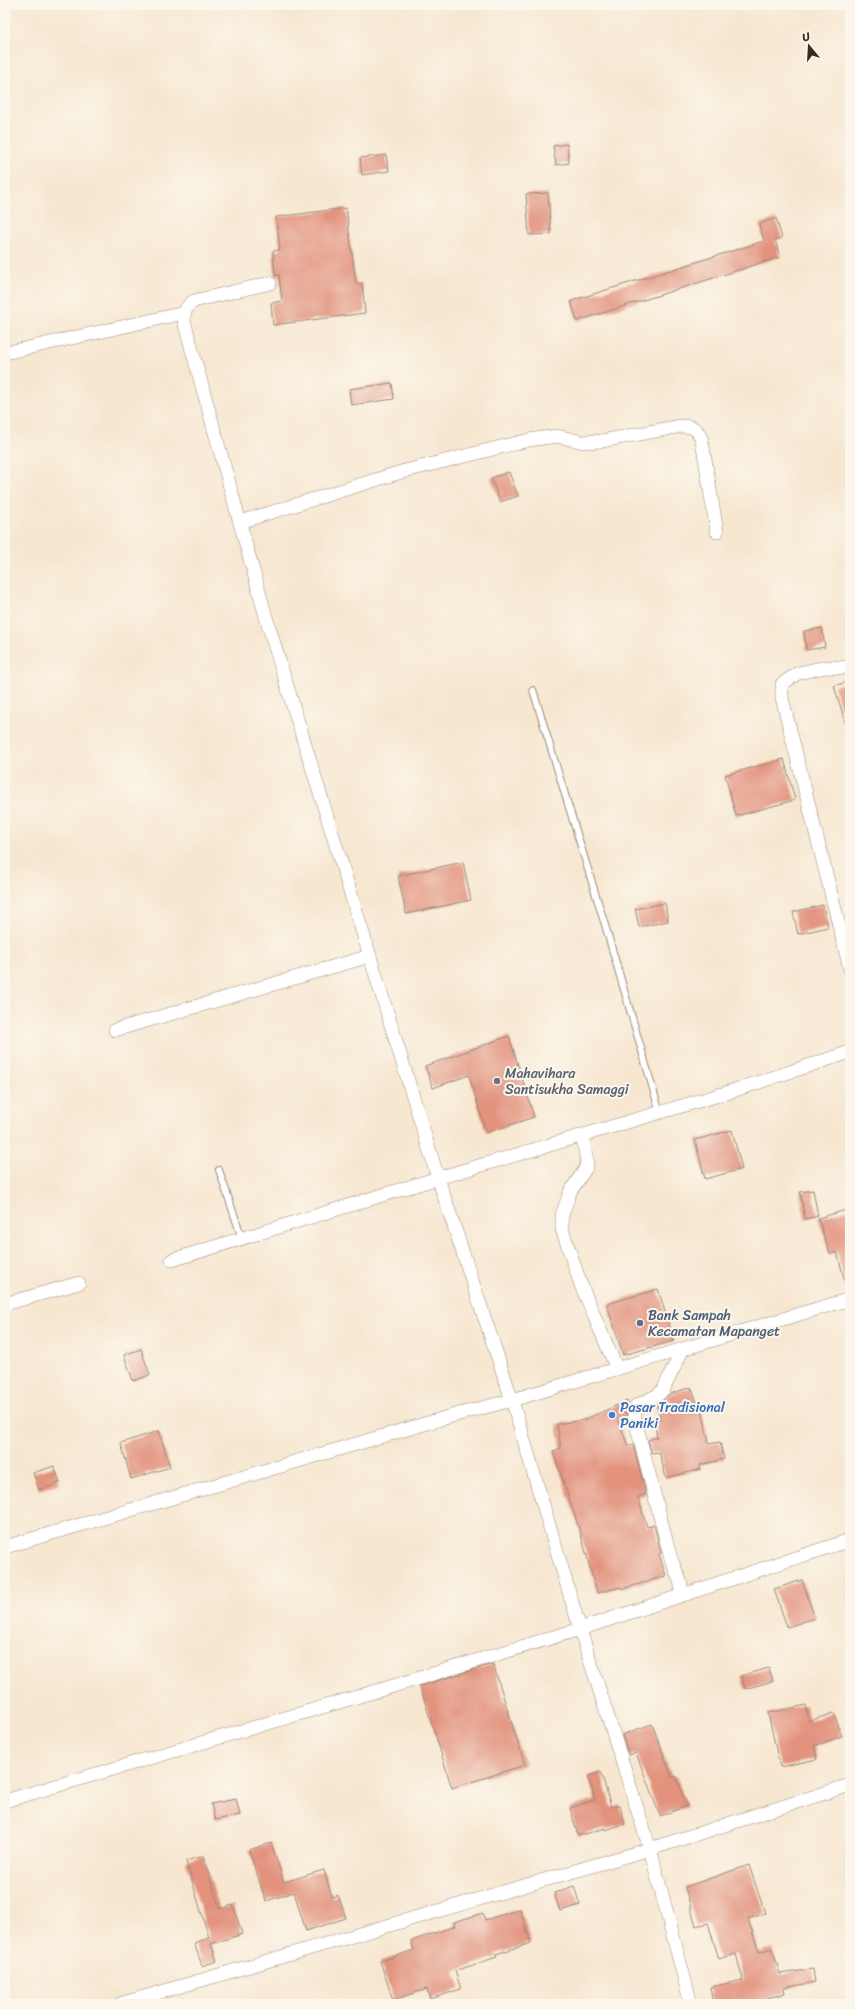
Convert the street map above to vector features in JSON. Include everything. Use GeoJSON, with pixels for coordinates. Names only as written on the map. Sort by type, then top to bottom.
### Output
{"type":"FeatureCollection","features":[{"type":"Feature","properties":{"kind":"street"},"geometry":{"type":"LineString","coordinates":[[270,283],[194,301],[187,307],[184,313],[186,328],[268,624],[438,1178],[512,1400],[580,1629],[650,1849],[691,2004]]}},
{"type":"Feature","properties":{"kind":"street"},"geometry":{"type":"LineString","coordinates":[[5,353],[184,313]]}},
{"type":"Feature","properties":{"kind":"street"},"geometry":{"type":"LineString","coordinates":[[240,522],[401,472],[529,440],[557,436],[583,442],[602,441],[681,426],[691,426],[698,430],[702,441],[717,532]]}},
{"type":"Feature","properties":{"kind":"street"},"geometry":{"type":"LineString","coordinates":[[850,668],[826,667],[798,673],[782,684],[782,698],[850,969]]}},
{"type":"Feature","properties":{"kind":"street"},"geometry":{"type":"LineString","coordinates":[[115,1030],[370,956]]}},
{"type":"Feature","properties":{"kind":"street"},"geometry":{"type":"LineString","coordinates":[[172,1260],[438,1178],[726,1094],[850,1052]]}},
{"type":"Feature","properties":{"kind":"street"},"geometry":{"type":"LineString","coordinates":[[582,1136],[587,1162],[586,1168],[570,1192],[562,1215],[562,1229],[581,1285],[617,1369]]}},
{"type":"Feature","properties":{"kind":"street"},"geometry":{"type":"LineString","coordinates":[[5,1304],[79,1283]]}},
{"type":"Feature","properties":{"kind":"street"},"geometry":{"type":"LineString","coordinates":[[5,1547],[448,1417],[512,1400],[850,1299]]}},
{"type":"Feature","properties":{"kind":"street"},"geometry":{"type":"LineString","coordinates":[[682,1349],[663,1390],[658,1395],[636,1406],[634,1416],[671,1559],[680,1580],[683,1595]]}},
{"type":"Feature","properties":{"kind":"street"},"geometry":{"type":"LineString","coordinates":[[5,1801],[397,1685],[580,1629],[850,1540]]}},
{"type":"Feature","properties":{"kind":"street"},"geometry":{"type":"LineString","coordinates":[[120,2004],[650,1849],[850,1785]]}},
{"type":"Feature","properties":{"kind":"lane"},"geometry":{"type":"LineString","coordinates":[[533,690],[605,925],[660,1113]]}},
{"type":"Feature","properties":{"kind":"lane"},"geometry":{"type":"LineString","coordinates":[[219,1170],[242,1238]]}},
{"type":"Feature","properties":{"kind":"building"},"geometry":{"type":"Polygon","coordinates":[[[567,144],[569,163],[556,165],[553,146],[567,144]]]}},
{"type":"Feature","properties":{"kind":"building"},"geometry":{"type":"Polygon","coordinates":[[[386,155],[389,171],[362,175],[360,158],[386,155]]]}},
{"type":"Feature","properties":{"kind":"building"},"geometry":{"type":"Polygon","coordinates":[[[548,193],[551,234],[529,235],[526,194],[548,193]]]}},
{"type":"Feature","properties":{"kind":"building"},"geometry":{"type":"Polygon","coordinates":[[[346,208],[356,284],[362,283],[365,313],[273,325],[271,303],[282,301],[279,275],[275,276],[273,251],[280,250],[276,217],[346,208]]]}},
{"type":"Feature","properties":{"kind":"building"},"geometry":{"type":"Polygon","coordinates":[[[776,218],[782,238],[775,240],[780,257],[577,321],[571,301],[764,241],[759,224],[776,218]]]}},
{"type":"Feature","properties":{"kind":"building"},"geometry":{"type":"Polygon","coordinates":[[[392,383],[394,399],[351,405],[349,389],[392,383]]]}},
{"type":"Feature","properties":{"kind":"building"},"geometry":{"type":"Polygon","coordinates":[[[509,472],[518,496],[500,502],[491,478],[509,472]]]}},
{"type":"Feature","properties":{"kind":"building"},"geometry":{"type":"Polygon","coordinates":[[[822,628],[825,647],[806,650],[804,631],[822,628]]]}},
{"type":"Feature","properties":{"kind":"building"},"geometry":{"type":"Polygon","coordinates":[[[850,681],[850,727],[847,727],[834,686],[850,681]]]}},
{"type":"Feature","properties":{"kind":"building"},"geometry":{"type":"Polygon","coordinates":[[[784,759],[795,800],[736,816],[725,775],[784,759]]]}},
{"type":"Feature","properties":{"kind":"building"},"geometry":{"type":"Polygon","coordinates":[[[463,862],[471,900],[406,914],[398,876],[463,862]]]}},
{"type":"Feature","properties":{"kind":"building"},"geometry":{"type":"Polygon","coordinates":[[[665,903],[668,921],[639,927],[635,909],[665,903]]]}},
{"type":"Feature","properties":{"kind":"building"},"geometry":{"type":"Polygon","coordinates":[[[823,905],[828,927],[798,934],[793,912],[823,905]]]}},
{"type":"Feature","properties":{"kind":"building","name":"Mahavihara Santisukha Samaggi"},"geometry":{"type":"Polygon","coordinates":[[[509,1036],[534,1117],[486,1133],[469,1075],[433,1088],[425,1066],[509,1036]]]}},
{"type":"Feature","properties":{"kind":"building"},"geometry":{"type":"Polygon","coordinates":[[[732,1130],[742,1169],[705,1179],[695,1140],[732,1130]]]}},
{"type":"Feature","properties":{"kind":"building"},"geometry":{"type":"Polygon","coordinates":[[[813,1190],[818,1216],[805,1219],[800,1192],[813,1190]]]}},
{"type":"Feature","properties":{"kind":"building"},"geometry":{"type":"Polygon","coordinates":[[[850,1209],[850,1285],[846,1286],[837,1252],[830,1254],[818,1218],[850,1209]]]}},
{"type":"Feature","properties":{"kind":"building","name":"Bank Sampah Kecamatan Mapanget"},"geometry":{"type":"Polygon","coordinates":[[[658,1289],[674,1341],[623,1355],[607,1304],[658,1289]]]}},
{"type":"Feature","properties":{"kind":"building"},"geometry":{"type":"Polygon","coordinates":[[[141,1349],[150,1375],[133,1381],[124,1355],[141,1349]]]}},
{"type":"Feature","properties":{"kind":"building"},"geometry":{"type":"Polygon","coordinates":[[[691,1387],[700,1410],[702,1409],[709,1444],[720,1442],[724,1459],[700,1465],[701,1469],[666,1478],[659,1452],[652,1453],[648,1440],[657,1437],[654,1421],[661,1419],[656,1405],[670,1394],[691,1387]]]}},
{"type":"Feature","properties":{"kind":"building"},"geometry":{"type":"Polygon","coordinates":[[[627,1401],[626,1416],[618,1420],[628,1446],[633,1445],[646,1494],[638,1497],[647,1527],[654,1525],[661,1553],[659,1554],[666,1576],[622,1589],[621,1587],[597,1593],[580,1531],[553,1451],[561,1448],[557,1424],[583,1420],[627,1401]]]}},
{"type":"Feature","properties":{"kind":"building"},"geometry":{"type":"Polygon","coordinates":[[[159,1431],[170,1467],[131,1479],[121,1443],[159,1431]]]}},
{"type":"Feature","properties":{"kind":"building"},"geometry":{"type":"Polygon","coordinates":[[[54,1466],[60,1483],[39,1490],[33,1473],[54,1466]]]}},
{"type":"Feature","properties":{"kind":"building"},"geometry":{"type":"Polygon","coordinates":[[[802,1580],[815,1618],[787,1627],[774,1589],[802,1580]]]}},
{"type":"Feature","properties":{"kind":"building"},"geometry":{"type":"Polygon","coordinates":[[[493,1664],[525,1765],[452,1788],[420,1686],[493,1664]]]}},
{"type":"Feature","properties":{"kind":"building"},"geometry":{"type":"Polygon","coordinates":[[[769,1668],[773,1681],[745,1689],[741,1676],[769,1668]]]}},
{"type":"Feature","properties":{"kind":"building"},"geometry":{"type":"Polygon","coordinates":[[[806,1705],[809,1721],[834,1713],[842,1736],[814,1746],[817,1759],[780,1767],[768,1713],[806,1705]]]}},
{"type":"Feature","properties":{"kind":"building"},"geometry":{"type":"Polygon","coordinates":[[[652,1724],[672,1777],[676,1776],[687,1806],[660,1816],[636,1753],[629,1755],[622,1735],[652,1724]]]}},
{"type":"Feature","properties":{"kind":"building"},"geometry":{"type":"Polygon","coordinates":[[[601,1772],[611,1807],[620,1805],[625,1824],[578,1836],[570,1808],[595,1800],[588,1776],[601,1772]]]}},
{"type":"Feature","properties":{"kind":"building"},"geometry":{"type":"Polygon","coordinates":[[[236,1799],[240,1815],[215,1820],[211,1804],[236,1799]]]}},
{"type":"Feature","properties":{"kind":"building"},"geometry":{"type":"Polygon","coordinates":[[[271,1843],[284,1882],[324,1870],[332,1897],[338,1895],[346,1918],[306,1931],[294,1892],[266,1901],[249,1850],[271,1843]]]}},
{"type":"Feature","properties":{"kind":"building"},"geometry":{"type":"Polygon","coordinates":[[[203,1856],[220,1909],[233,1905],[242,1934],[211,1944],[217,1961],[202,1966],[194,1943],[209,1938],[186,1861],[203,1856]]]}},
{"type":"Feature","properties":{"kind":"building"},"geometry":{"type":"Polygon","coordinates":[[[749,1865],[765,1913],[748,1919],[759,1952],[772,1948],[780,1974],[813,1969],[815,1982],[784,1988],[785,1993],[748,2004],[713,2004],[710,1987],[743,1980],[736,1954],[719,1959],[708,1923],[696,1926],[685,1887],[749,1865]]]}},
{"type":"Feature","properties":{"kind":"building"},"geometry":{"type":"Polygon","coordinates":[[[574,1886],[580,1905],[560,1911],[554,1893],[574,1886]]]}},
{"type":"Feature","properties":{"kind":"building"},"geometry":{"type":"Polygon","coordinates":[[[520,1909],[531,1943],[496,1954],[497,1957],[455,1971],[461,1989],[430,1999],[427,1989],[393,2000],[380,1961],[414,1950],[411,1941],[455,1926],[454,1922],[483,1913],[485,1920],[520,1909]]]}},
{"type":"Feature","properties":{"kind":"place","name":"Mahavihara Santisukha Samaggi"},"geometry":{"type":"Point","coordinates":[497,1081]}},
{"type":"Feature","properties":{"kind":"place","name":"Bank Sampah Kecamatan Mapanget"},"geometry":{"type":"Point","coordinates":[640,1323]}},
{"type":"Feature","properties":{"kind":"place","name":"Pasar Tradisional Paniki"},"geometry":{"type":"Point","coordinates":[612,1415]}}]}
